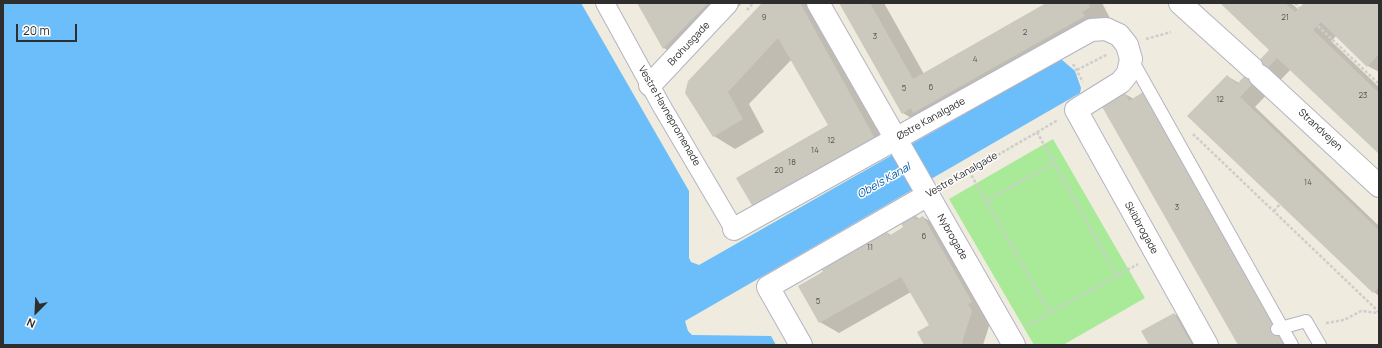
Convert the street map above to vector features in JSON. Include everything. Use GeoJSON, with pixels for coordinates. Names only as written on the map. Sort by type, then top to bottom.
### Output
{"type":"FeatureCollection","features":[{"type":"Feature","properties":{"kind":"street","name":"Vestre Havnepromenade"},"geometry":{"type":"LineString","coordinates":[[605,3],[650,85],[734,229]]}},
{"type":"Feature","properties":{"kind":"street","name":"Nybrogade"},"geometry":{"type":"LineString","coordinates":[[818,3],[1012,340]]}},
{"type":"Feature","properties":{"kind":"street","name":"Strandvejen"},"geometry":{"type":"LineString","coordinates":[[1180,3],[1379,186]]}},
{"type":"Feature","properties":{"kind":"street","name":"Brohusgade"},"geometry":{"type":"LineString","coordinates":[[650,85],[725,12]]}},
{"type":"Feature","properties":{"kind":"street","name":"Østre Kanalgade"},"geometry":{"type":"LineString","coordinates":[[734,229],[897,141],[1091,30],[1106,29],[1119,35],[1129,52]]}},
{"type":"Feature","properties":{"kind":"street"},"geometry":{"type":"LineString","coordinates":[[1081,107],[1121,82],[1128,73],[1129,52]]}},
{"type":"Feature","properties":{"kind":"street","name":"Skibbrogade"},"geometry":{"type":"LineString","coordinates":[[1081,107],[1156,254],[1207,345]]}},
{"type":"Feature","properties":{"kind":"street","name":"Vestre Kanalgade"},"geometry":{"type":"LineString","coordinates":[[800,345],[768,287],[926,191]]}},
{"type":"Feature","properties":{"kind":"lane"},"geometry":{"type":"LineString","coordinates":[[725,12],[740,3]]}},
{"type":"Feature","properties":{"kind":"lane"},"geometry":{"type":"LineString","coordinates":[[1129,52],[1280,327],[1292,345]]}},
{"type":"Feature","properties":{"kind":"lane"},"geometry":{"type":"LineString","coordinates":[[1280,327],[1306,321],[1320,345]]}},
{"type":"Feature","properties":{"kind":"path"},"geometry":{"type":"LineString","coordinates":[[1295,3],[1299,8]]}},
{"type":"Feature","properties":{"kind":"path"},"geometry":{"type":"LineString","coordinates":[[1318,26],[1379,84]]}},
{"type":"Feature","properties":{"kind":"path"},"geometry":{"type":"LineString","coordinates":[[1055,50],[1072,63],[1077,70],[1082,81],[1081,107]]}},
{"type":"Feature","properties":{"kind":"path"},"geometry":{"type":"LineString","coordinates":[[1077,70],[1129,52]]}},
{"type":"Feature","properties":{"kind":"path","name":"Vestre Kanalgade"},"geometry":{"type":"LineString","coordinates":[[926,191],[969,171],[1081,107]]}},
{"type":"Feature","properties":{"kind":"path"},"geometry":{"type":"LineString","coordinates":[[1190,130],[1379,313]]}},
{"type":"Feature","properties":{"kind":"path"},"geometry":{"type":"LineString","coordinates":[[1037,132],[1117,276]]}},
{"type":"Feature","properties":{"kind":"path"},"geometry":{"type":"LineString","coordinates":[[986,201],[1054,163]]}},
{"type":"Feature","properties":{"kind":"path"},"geometry":{"type":"LineString","coordinates":[[969,171],[1050,313]]}},
{"type":"Feature","properties":{"kind":"path"},"geometry":{"type":"LineString","coordinates":[[1274,211],[1280,204]]}},
{"type":"Feature","properties":{"kind":"path"},"geometry":{"type":"LineString","coordinates":[[1012,340],[1050,313],[1156,254]]}},
{"type":"Feature","properties":{"kind":"path"},"geometry":{"type":"LineString","coordinates":[[1306,321],[1326,323],[1344,320],[1361,310],[1379,313]]}},
{"type":"Feature","properties":{"kind":"green space"},"geometry":{"type":"Polygon","coordinates":[[[1053,139],[1145,298],[1063,345],[1034,345],[949,199],[1053,139]]]}},
{"type":"Feature","properties":{"kind":"water","name":"Obels Kanal"},"geometry":{"type":"Polygon","coordinates":[[[3,3],[581,3],[689,191],[689,258],[691,262],[699,265],[1061,59],[1075,71],[1081,88],[1080,93],[685,321],[688,331],[692,335],[771,336],[776,345],[3,345],[3,3]]]}},
{"type":"Feature","properties":{"kind":"building"},"geometry":{"type":"Polygon","coordinates":[[[637,3],[708,3],[663,49],[637,3]]]}},
{"type":"Feature","properties":{"kind":"building"},"geometry":{"type":"Polygon","coordinates":[[[762,3],[800,3],[874,137],[753,207],[736,178],[828,125],[778,38],[728,92],[743,119],[713,137],[685,93],[688,81],[762,3]]]}},
{"type":"Feature","properties":{"kind":"building"},"geometry":{"type":"Polygon","coordinates":[[[839,3],[870,3],[913,79],[1046,3],[1088,3],[1090,7],[1082,12],[1085,16],[913,113],[911,108],[902,114],[839,3]]]}},
{"type":"Feature","properties":{"kind":"building"},"geometry":{"type":"Polygon","coordinates":[[[1220,3],[1285,3],[1295,12],[1304,3],[1379,3],[1379,54],[1367,67],[1321,22],[1313,30],[1379,93],[1379,154],[1277,58],[1240,97],[1379,230],[1379,287],[1373,293],[1187,116],[1227,75],[1237,84],[1269,50],[1220,3]]]}},
{"type":"Feature","properties":{"kind":"building"},"geometry":{"type":"Polygon","coordinates":[[[1143,92],[1287,345],[1238,345],[1101,105],[1125,93],[1129,101],[1143,92]]]}},
{"type":"Feature","properties":{"kind":"building"},"geometry":{"type":"Polygon","coordinates":[[[912,213],[916,220],[923,216],[972,302],[968,304],[972,311],[962,342],[964,345],[924,345],[917,332],[929,325],[901,277],[819,323],[798,286],[823,272],[821,268],[886,231],[889,236],[903,227],[899,220],[912,213]]]}},
{"type":"Feature","properties":{"kind":"building"},"geometry":{"type":"Polygon","coordinates":[[[1174,313],[1192,345],[1149,345],[1141,331],[1174,313]]]}}]}
